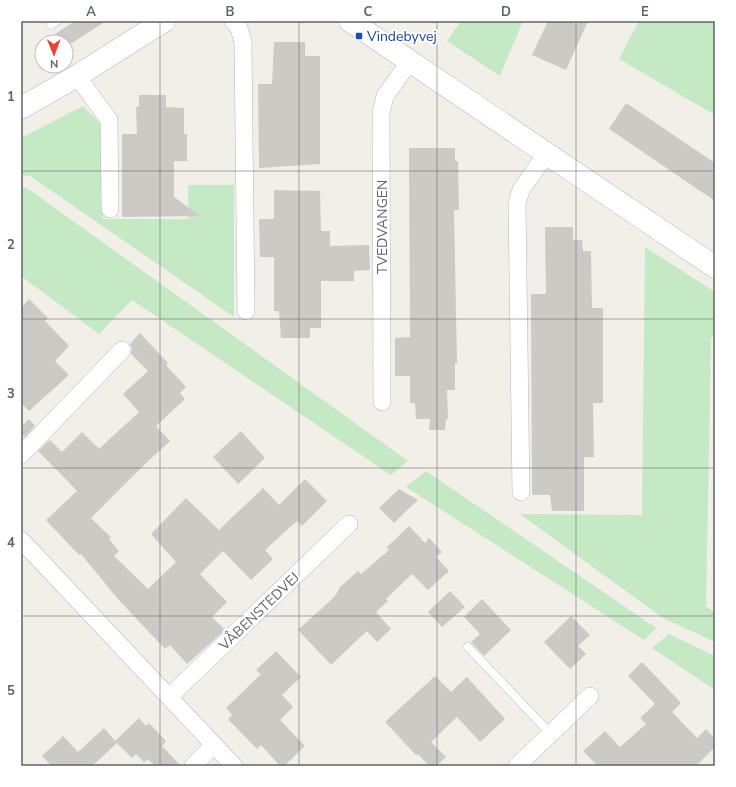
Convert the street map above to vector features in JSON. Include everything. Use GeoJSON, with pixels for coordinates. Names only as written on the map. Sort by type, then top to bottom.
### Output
{"type":"FeatureCollection","features":[{"type":"Feature","properties":{"kind":"street"},"geometry":{"type":"LineString","coordinates":[[21,108],[77,76],[164,21]]}},
{"type":"Feature","properties":{"kind":"street"},"geometry":{"type":"LineString","coordinates":[[233,21],[239,28],[244,42],[246,311]]}},
{"type":"Feature","properties":{"kind":"street"},"geometry":{"type":"LineString","coordinates":[[350,21],[715,267]]}},
{"type":"Feature","properties":{"kind":"street","name":"TVEDVANGEN"},"geometry":{"type":"LineString","coordinates":[[382,402],[382,113],[385,96],[410,61]]}},
{"type":"Feature","properties":{"kind":"street"},"geometry":{"type":"LineString","coordinates":[[77,76],[109,120],[110,209]]}},
{"type":"Feature","properties":{"kind":"street"},"geometry":{"type":"LineString","coordinates":[[521,492],[517,203],[521,190],[547,153]]}},
{"type":"Feature","properties":{"kind":"street"},"geometry":{"type":"LineString","coordinates":[[21,455],[122,350]]}},
{"type":"Feature","properties":{"kind":"street","name":"VÅBENSTEDVEJ"},"geometry":{"type":"LineString","coordinates":[[169,698],[349,524]]}},
{"type":"Feature","properties":{"kind":"street"},"geometry":{"type":"LineString","coordinates":[[21,540],[234,766]]}},
{"type":"Feature","properties":{"kind":"street"},"geometry":{"type":"LineString","coordinates":[[517,766],[590,696]]}},
{"type":"Feature","properties":{"kind":"street"},"geometry":{"type":"LineString","coordinates":[[193,766],[214,745]]}},
{"type":"Feature","properties":{"kind":"lane"},"geometry":{"type":"LineString","coordinates":[[468,647],[551,734]]}},
{"type":"Feature","properties":{"kind":"green space"},"geometry":{"type":"Polygon","coordinates":[[[461,21],[523,21],[500,76],[447,41],[461,21]]]}},
{"type":"Feature","properties":{"kind":"green space"},"geometry":{"type":"Polygon","coordinates":[[[639,21],[715,21],[715,115],[619,59],[639,21]]]}},
{"type":"Feature","properties":{"kind":"green space"},"geometry":{"type":"Polygon","coordinates":[[[83,106],[105,129],[103,219],[188,219],[188,185],[234,185],[234,317],[30,176],[21,175],[21,138],[83,106]]]}},
{"type":"Feature","properties":{"kind":"green space"},"geometry":{"type":"Polygon","coordinates":[[[21,187],[27,188],[408,461],[391,475],[132,300],[99,334],[21,276],[21,187]]]}},
{"type":"Feature","properties":{"kind":"green space"},"geometry":{"type":"Polygon","coordinates":[[[645,247],[715,292],[715,333],[711,339],[706,606],[715,613],[715,642],[663,618],[520,514],[642,515],[645,247]]]}},
{"type":"Feature","properties":{"kind":"green space"},"geometry":{"type":"Polygon","coordinates":[[[426,471],[656,628],[644,640],[406,487],[426,471]]]}},
{"type":"Feature","properties":{"kind":"green space"},"geometry":{"type":"Polygon","coordinates":[[[669,634],[715,656],[715,690],[652,648],[669,634]]]}},
{"type":"Feature","properties":{"kind":"building"},"geometry":{"type":"Polygon","coordinates":[[[75,21],[106,21],[74,42],[74,34],[55,34],[75,21]]]}},
{"type":"Feature","properties":{"kind":"building"},"geometry":{"type":"Polygon","coordinates":[[[548,21],[588,21],[566,70],[532,55],[548,21]]]}},
{"type":"Feature","properties":{"kind":"building"},"geometry":{"type":"Polygon","coordinates":[[[274,42],[305,42],[305,56],[320,56],[320,164],[259,168],[258,84],[272,84],[274,42]]]}},
{"type":"Feature","properties":{"kind":"building"},"geometry":{"type":"Polygon","coordinates":[[[139,95],[166,95],[166,107],[184,108],[184,134],[187,134],[187,161],[174,161],[174,197],[200,216],[122,217],[122,134],[137,134],[136,107],[139,107],[139,95]]]}},
{"type":"Feature","properties":{"kind":"building"},"geometry":{"type":"Polygon","coordinates":[[[626,103],[715,163],[715,201],[609,129],[626,103]]]}},
{"type":"Feature","properties":{"kind":"building"},"geometry":{"type":"Polygon","coordinates":[[[409,148],[455,148],[455,161],[458,161],[459,210],[454,210],[457,363],[455,363],[455,390],[447,390],[448,419],[446,419],[445,430],[429,430],[430,419],[416,419],[415,403],[410,403],[410,376],[395,376],[395,338],[410,337],[409,148]]]}},
{"type":"Feature","properties":{"kind":"building"},"geometry":{"type":"Polygon","coordinates":[[[274,190],[320,191],[321,231],[330,231],[330,246],[369,245],[370,270],[354,271],[354,281],[321,281],[321,328],[310,328],[310,338],[281,338],[279,311],[274,311],[274,257],[260,257],[259,219],[274,219],[274,190]]]}},
{"type":"Feature","properties":{"kind":"building"},"geometry":{"type":"Polygon","coordinates":[[[545,227],[573,227],[573,240],[582,240],[583,251],[591,251],[592,308],[603,308],[603,403],[593,403],[594,457],[584,457],[584,511],[552,511],[550,495],[532,495],[531,294],[546,294],[545,227]]]}},
{"type":"Feature","properties":{"kind":"building"},"geometry":{"type":"Polygon","coordinates":[[[29,299],[48,318],[45,321],[69,346],[55,361],[69,375],[29,411],[21,403],[21,308],[29,299]]]}},
{"type":"Feature","properties":{"kind":"building"},"geometry":{"type":"Polygon","coordinates":[[[140,333],[168,363],[166,365],[186,387],[180,393],[185,399],[156,426],[170,441],[91,518],[111,537],[109,539],[119,551],[114,556],[148,589],[176,562],[151,534],[186,498],[219,530],[263,488],[279,505],[305,479],[327,501],[302,526],[297,521],[265,550],[273,559],[251,580],[223,551],[200,574],[227,602],[212,617],[225,630],[187,664],[170,645],[165,649],[117,598],[81,554],[79,555],[46,520],[77,491],[38,451],[50,440],[62,452],[82,432],[99,449],[139,412],[123,394],[148,371],[131,354],[132,348],[130,344],[140,333]]]}},
{"type":"Feature","properties":{"kind":"building"},"geometry":{"type":"Polygon","coordinates":[[[29,419],[35,426],[25,437],[21,433],[21,427],[29,419]]]}},
{"type":"Feature","properties":{"kind":"building"},"geometry":{"type":"Polygon","coordinates":[[[241,431],[265,458],[238,484],[213,457],[241,431]]]}},
{"type":"Feature","properties":{"kind":"building"},"geometry":{"type":"Polygon","coordinates":[[[399,489],[418,500],[394,523],[379,508],[399,489]]]}},
{"type":"Feature","properties":{"kind":"building"},"geometry":{"type":"Polygon","coordinates":[[[409,526],[425,543],[429,538],[442,552],[436,557],[449,571],[428,590],[412,574],[386,599],[388,601],[376,612],[391,629],[377,642],[367,631],[331,665],[298,630],[334,597],[339,590],[338,589],[358,571],[361,574],[389,550],[387,547],[409,526]]]}},
{"type":"Feature","properties":{"kind":"building"},"geometry":{"type":"Polygon","coordinates":[[[450,591],[465,607],[442,627],[428,612],[450,591]]]}},
{"type":"Feature","properties":{"kind":"building"},"geometry":{"type":"Polygon","coordinates":[[[482,599],[511,630],[484,656],[471,642],[480,634],[464,617],[482,599]]]}},
{"type":"Feature","properties":{"kind":"building"},"geometry":{"type":"Polygon","coordinates":[[[571,616],[590,635],[578,646],[586,654],[570,669],[544,642],[571,616]]]}},
{"type":"Feature","properties":{"kind":"building"},"geometry":{"type":"Polygon","coordinates":[[[276,651],[301,677],[282,695],[293,707],[280,720],[305,746],[284,766],[280,766],[261,745],[257,749],[228,719],[232,715],[226,708],[261,674],[256,670],[276,651]]]}},
{"type":"Feature","properties":{"kind":"building"},"geometry":{"type":"Polygon","coordinates":[[[642,662],[681,703],[672,712],[697,738],[706,729],[715,739],[715,747],[696,766],[598,766],[583,751],[605,731],[620,747],[646,724],[640,718],[655,704],[628,676],[642,662]]]}},
{"type":"Feature","properties":{"kind":"building"},"geometry":{"type":"Polygon","coordinates":[[[435,676],[451,692],[467,677],[505,719],[480,742],[457,717],[431,742],[446,757],[436,766],[429,766],[418,754],[416,755],[385,722],[435,676]]]}},
{"type":"Feature","properties":{"kind":"building"},"geometry":{"type":"Polygon","coordinates":[[[139,718],[146,726],[149,723],[166,741],[162,746],[181,766],[155,766],[148,759],[144,762],[136,754],[132,758],[117,743],[92,766],[52,766],[42,756],[63,736],[78,752],[104,728],[115,741],[139,718]]]}},
{"type":"Feature","properties":{"kind":"place","name":"Vindebyvej"},"geometry":{"type":"Point","coordinates":[359,36]}}]}
